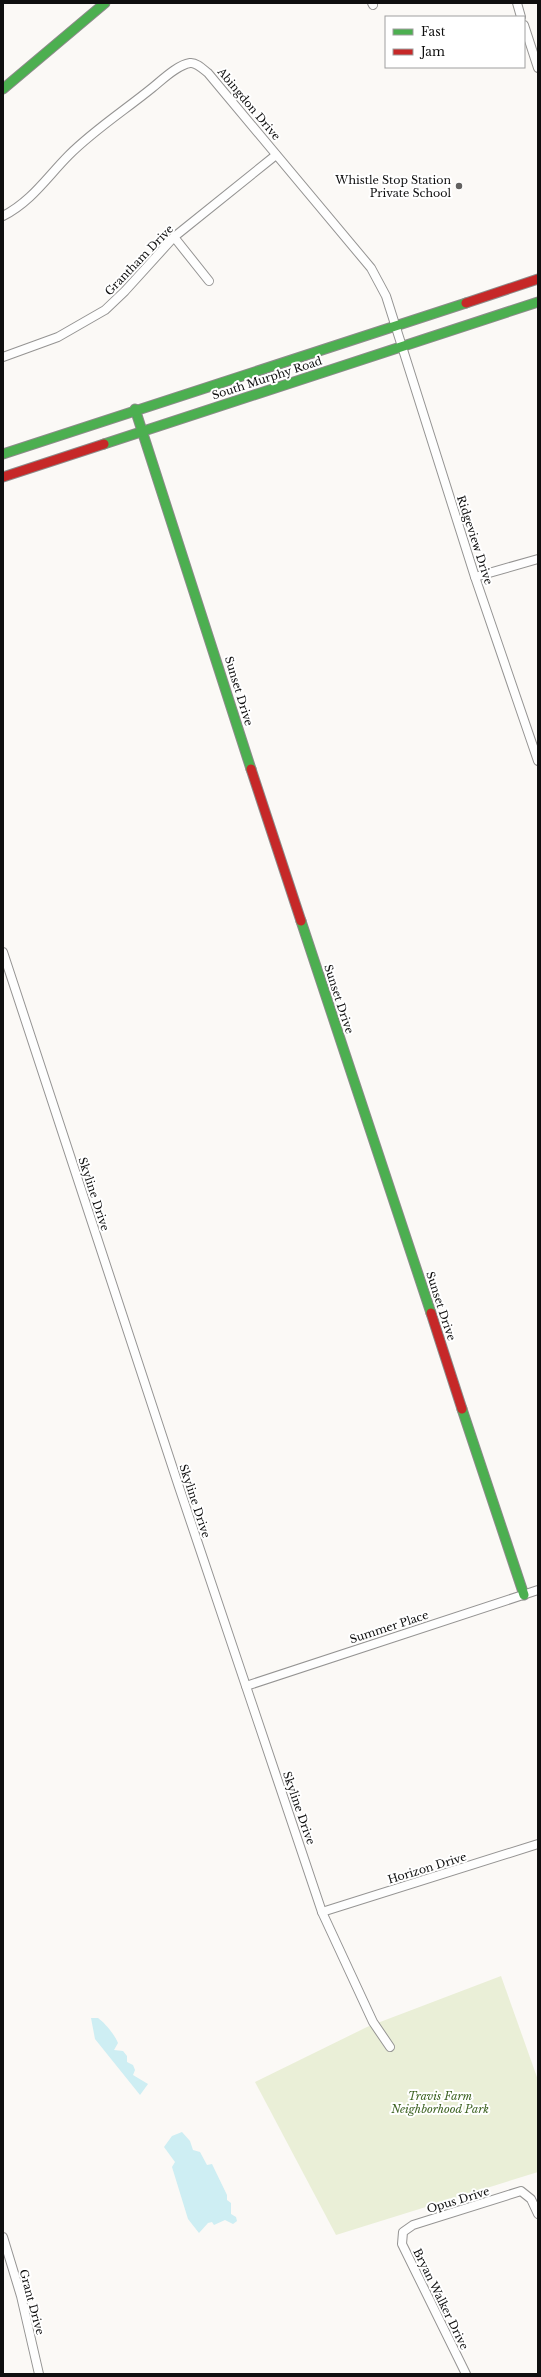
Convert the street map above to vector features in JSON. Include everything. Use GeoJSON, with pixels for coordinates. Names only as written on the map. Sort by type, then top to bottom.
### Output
{"type":"FeatureCollection","features":[{"type":"Feature","properties":{"kind":"street"},"geometry":{"type":"LineString","coordinates":[[3,89],[105,3]]}},
{"type":"Feature","properties":{"kind":"street"},"geometry":{"type":"LineString","coordinates":[[517,3],[521,16]]}},
{"type":"Feature","properties":{"kind":"street"},"geometry":{"type":"LineString","coordinates":[[525,28],[538,68]]}},
{"type":"Feature","properties":{"kind":"street","name":"Abingdon Drive"},"geometry":{"type":"LineString","coordinates":[[3,216],[25,202],[46,182],[69,155],[89,137],[168,76],[189,63],[194,63],[208,73],[371,268],[386,296],[395,325]]}},
{"type":"Feature","properties":{"kind":"street","name":"Grantham Drive"},"geometry":{"type":"LineString","coordinates":[[3,357],[58,337],[105,310],[125,291],[174,237],[276,154]]}},
{"type":"Feature","properties":{"kind":"street"},"geometry":{"type":"LineString","coordinates":[[174,237],[209,281]]}},
{"type":"Feature","properties":{"kind":"street","name":"South Murphy Road"},"geometry":{"type":"LineString","coordinates":[[3,454],[135,409],[538,280]]}},
{"type":"Feature","properties":{"kind":"street","name":"South Murphy Road"},"geometry":{"type":"LineString","coordinates":[[3,477],[538,302]]}},
{"type":"Feature","properties":{"kind":"street","name":"Ridgeview Drive"},"geometry":{"type":"LineString","coordinates":[[395,325],[475,577],[538,760]]}},
{"type":"Feature","properties":{"kind":"street","name":"Sunset Drive"},"geometry":{"type":"LineString","coordinates":[[135,409],[198,599],[262,802],[524,1595]]}},
{"type":"Feature","properties":{"kind":"street"},"geometry":{"type":"LineString","coordinates":[[475,577],[538,559]]}},
{"type":"Feature","properties":{"kind":"street","name":"Skyline Drive"},"geometry":{"type":"LineString","coordinates":[[3,952],[322,1912],[373,2022],[390,2047]]}},
{"type":"Feature","properties":{"kind":"street","name":"Summer Place"},"geometry":{"type":"LineString","coordinates":[[246,1686],[538,1590]]}},
{"type":"Feature","properties":{"kind":"street","name":"Horizon Drive"},"geometry":{"type":"LineString","coordinates":[[322,1912],[538,1844]]}},
{"type":"Feature","properties":{"kind":"street","name":"Opus Drive"},"geometry":{"type":"LineString","coordinates":[[403,2232],[413,2225],[521,2191],[531,2200],[538,2214]]}},
{"type":"Feature","properties":{"kind":"street","name":"Bryan Walker Drive"},"geometry":{"type":"LineString","coordinates":[[403,2232],[402,2244],[466,2374]]}},
{"type":"Feature","properties":{"kind":"street","name":"Grant Drive"},"geometry":{"type":"LineString","coordinates":[[4,2242],[21,2296],[39,2374]]}},
{"type":"Feature","properties":{"kind":"green space","name":"Travis Farm Neighborhood Park"},"geometry":{"type":"Polygon","coordinates":[[[501,1976],[538,2080],[538,2172],[336,2235],[255,2082],[367,2027],[501,1976]]]}},
{"type":"Feature","properties":{"kind":"water"},"geometry":{"type":"Polygon","coordinates":[[[91,2018],[98,2018],[107,2026],[115,2036],[118,2043],[114,2050],[123,2051],[127,2056],[127,2062],[133,2065],[135,2070],[133,2075],[148,2084],[140,2095],[95,2039],[91,2018]]]}},
{"type":"Feature","properties":{"kind":"water"},"geometry":{"type":"Polygon","coordinates":[[[182,2132],[190,2141],[193,2150],[200,2152],[207,2165],[212,2164],[227,2195],[227,2200],[231,2203],[231,2214],[236,2217],[237,2221],[233,2224],[225,2220],[214,2225],[212,2222],[208,2223],[199,2233],[188,2219],[172,2167],[175,2162],[164,2147],[172,2136],[182,2132]]]}},
{"type":"Feature","properties":{"kind":"traffic: fast"},"geometry":{"type":"LineString","coordinates":[[3,89],[105,3]]}},
{"type":"Feature","properties":{"kind":"traffic: fast"},"geometry":{"type":"LineString","coordinates":[[104,444],[538,302]]}},
{"type":"Feature","properties":{"kind":"traffic: fast"},"geometry":{"type":"LineString","coordinates":[[3,454],[466,303]]}},
{"type":"Feature","properties":{"kind":"traffic: fast"},"geometry":{"type":"LineString","coordinates":[[135,409],[251,769]]}},
{"type":"Feature","properties":{"kind":"traffic: fast"},"geometry":{"type":"LineString","coordinates":[[301,921],[431,1313]]}},
{"type":"Feature","properties":{"kind":"traffic: fast"},"geometry":{"type":"LineString","coordinates":[[462,1409],[524,1595]]}},
{"type":"Feature","properties":{"kind":"traffic: jam"},"geometry":{"type":"LineString","coordinates":[[466,303],[538,279]]}},
{"type":"Feature","properties":{"kind":"traffic: jam"},"geometry":{"type":"LineString","coordinates":[[3,477],[104,444]]}},
{"type":"Feature","properties":{"kind":"traffic: jam"},"geometry":{"type":"LineString","coordinates":[[251,769],[301,921]]}},
{"type":"Feature","properties":{"kind":"traffic: jam"},"geometry":{"type":"LineString","coordinates":[[431,1313],[462,1409]]}},
{"type":"Feature","properties":{"kind":"place","name":"Whistle Stop Station Private School"},"geometry":{"type":"Point","coordinates":[459,186]}}]}
